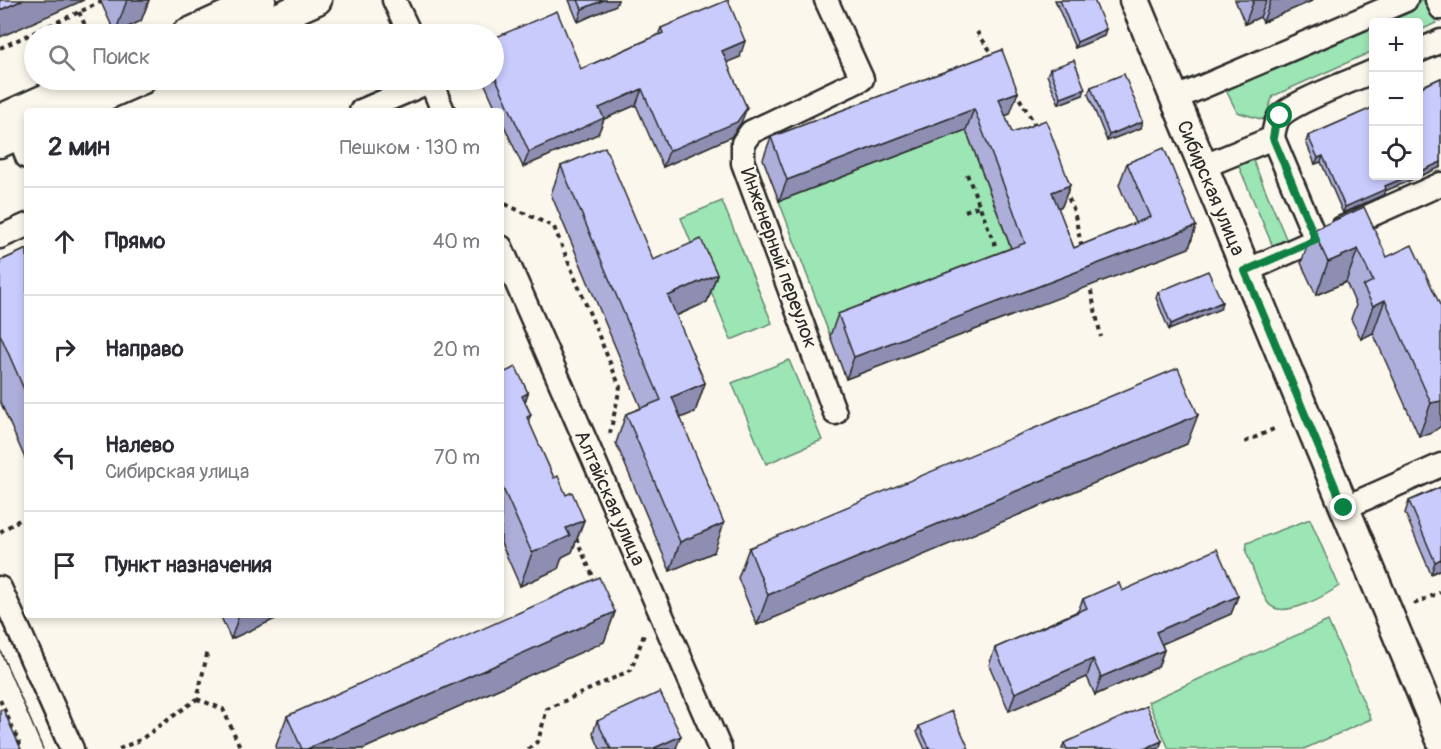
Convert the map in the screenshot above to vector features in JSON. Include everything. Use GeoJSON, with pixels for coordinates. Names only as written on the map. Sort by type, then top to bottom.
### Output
{"type":"FeatureCollection","features":[{"type":"Feature","properties":{"kind":"main road"},"geometry":{"type":"LineString","coordinates":[[208,24],[261,0]]}},
{"type":"Feature","properties":{"kind":"main road"},"geometry":{"type":"LineString","coordinates":[[263,24],[317,0]]}},
{"type":"Feature","properties":{"kind":"main road","name":"Сибирская улица"},"geometry":{"type":"LineString","coordinates":[[1134,0],[1441,741]]}},
{"type":"Feature","properties":{"kind":"main road"},"geometry":{"type":"LineString","coordinates":[[52,108],[74,90]]}},
{"type":"Feature","properties":{"kind":"main road"},"geometry":{"type":"LineString","coordinates":[[78,108],[118,90]]}},
{"type":"Feature","properties":{"kind":"street"},"geometry":{"type":"LineString","coordinates":[[394,0],[405,24]]}},
{"type":"Feature","properties":{"kind":"street","name":"Инженерный переулок"},"geometry":{"type":"LineString","coordinates":[[826,0],[862,79],[752,132],[743,143],[743,153],[750,182],[835,413]]}},
{"type":"Feature","properties":{"kind":"street"},"geometry":{"type":"LineString","coordinates":[[1174,99],[1406,0]]}},
{"type":"Feature","properties":{"kind":"street"},"geometry":{"type":"LineString","coordinates":[[1437,0],[1441,8]]}},
{"type":"Feature","properties":{"kind":"street"},"geometry":{"type":"LineString","coordinates":[[1423,49],[1441,41]]}},
{"type":"Feature","properties":{"kind":"street"},"geometry":{"type":"LineString","coordinates":[[1316,240],[1273,138],[1275,126],[1280,116],[1287,111],[1372,72]]}},
{"type":"Feature","properties":{"kind":"street"},"geometry":{"type":"LineString","coordinates":[[368,108],[408,90]]}},
{"type":"Feature","properties":{"kind":"street"},"geometry":{"type":"LineString","coordinates":[[434,90],[442,108]]}},
{"type":"Feature","properties":{"kind":"street"},"geometry":{"type":"LineString","coordinates":[[1202,167],[1273,138]]}},
{"type":"Feature","properties":{"kind":"street"},"geometry":{"type":"LineString","coordinates":[[1245,271],[1441,184]]}},
{"type":"Feature","properties":{"kind":"street"},"geometry":{"type":"LineString","coordinates":[[0,237],[24,226]]}},
{"type":"Feature","properties":{"kind":"street","name":"Алтайская улица"},"geometry":{"type":"LineString","coordinates":[[504,254],[720,749]]}},
{"type":"Feature","properties":{"kind":"street"},"geometry":{"type":"LineString","coordinates":[[1344,508],[1441,465]]}},
{"type":"Feature","properties":{"kind":"street"},"geometry":{"type":"LineString","coordinates":[[0,588],[72,749]]}},
{"type":"Feature","properties":{"kind":"path"},"geometry":{"type":"LineString","coordinates":[[53,24],[101,2]]}},
{"type":"Feature","properties":{"kind":"path"},"geometry":{"type":"LineString","coordinates":[[79,12],[84,24]]}},
{"type":"Feature","properties":{"kind":"path"},"geometry":{"type":"LineString","coordinates":[[977,32],[995,58]]}},
{"type":"Feature","properties":{"kind":"path"},"geometry":{"type":"LineString","coordinates":[[0,48],[24,37]]}},
{"type":"Feature","properties":{"kind":"path"},"geometry":{"type":"LineString","coordinates":[[1012,85],[1039,131]]}},
{"type":"Feature","properties":{"kind":"path"},"geometry":{"type":"LineString","coordinates":[[967,174],[996,247]]}},
{"type":"Feature","properties":{"kind":"path"},"geometry":{"type":"LineString","coordinates":[[1061,181],[1074,212],[1084,257]]}},
{"type":"Feature","properties":{"kind":"path"},"geometry":{"type":"LineString","coordinates":[[504,203],[554,227],[620,387],[609,442]]}},
{"type":"Feature","properties":{"kind":"path"},"geometry":{"type":"LineString","coordinates":[[965,211],[980,206]]}},
{"type":"Feature","properties":{"kind":"path"},"geometry":{"type":"LineString","coordinates":[[1089,280],[1101,337]]}},
{"type":"Feature","properties":{"kind":"path"},"geometry":{"type":"LineString","coordinates":[[1245,442],[1276,428]]}},
{"type":"Feature","properties":{"kind":"path"},"geometry":{"type":"LineString","coordinates":[[0,532],[21,519]]}},
{"type":"Feature","properties":{"kind":"path"},"geometry":{"type":"LineString","coordinates":[[572,529],[595,581]]}},
{"type":"Feature","properties":{"kind":"path"},"geometry":{"type":"LineString","coordinates":[[1414,604],[1441,592]]}},
{"type":"Feature","properties":{"kind":"path"},"geometry":{"type":"LineString","coordinates":[[528,749],[538,741],[547,709],[631,670],[656,603]]}},
{"type":"Feature","properties":{"kind":"path"},"geometry":{"type":"LineString","coordinates":[[119,749],[140,740],[197,699],[208,650]]}},
{"type":"Feature","properties":{"kind":"path"},"geometry":{"type":"LineString","coordinates":[[197,699],[223,709],[241,749]]}},
{"type":"Feature","properties":{"kind":"path"},"geometry":{"type":"LineString","coordinates":[[0,700],[22,749]]}},
{"type":"Feature","properties":{"kind":"green space"},"geometry":{"type":"Polygon","coordinates":[[[1415,0],[1426,0],[1436,23],[1423,29],[1423,18],[1375,18],[1415,0]]]}},
{"type":"Feature","properties":{"kind":"green space"},"geometry":{"type":"Polygon","coordinates":[[[1369,21],[1369,53],[1273,96],[1264,120],[1237,112],[1224,86],[1369,21]]]}},
{"type":"Feature","properties":{"kind":"green space"},"geometry":{"type":"Polygon","coordinates":[[[966,130],[1017,265],[830,336],[779,201],[966,130]]]}},
{"type":"Feature","properties":{"kind":"green space"},"geometry":{"type":"Polygon","coordinates":[[[1251,156],[1288,243],[1274,249],[1237,162],[1251,156]]]}},
{"type":"Feature","properties":{"kind":"green space"},"geometry":{"type":"Polygon","coordinates":[[[722,201],[772,323],[731,340],[681,218],[722,201]]]}},
{"type":"Feature","properties":{"kind":"green space"},"geometry":{"type":"Polygon","coordinates":[[[789,360],[822,440],[766,464],[732,383],[789,360]]]}},
{"type":"Feature","properties":{"kind":"green space"},"geometry":{"type":"Polygon","coordinates":[[[1310,519],[1339,586],[1303,605],[1283,609],[1274,608],[1268,603],[1259,585],[1246,552],[1247,543],[1310,519]]]}},
{"type":"Feature","properties":{"kind":"green space"},"geometry":{"type":"Polygon","coordinates":[[[1328,621],[1371,719],[1304,749],[1169,749],[1148,702],[1328,621]]]}},
{"type":"Feature","properties":{"kind":"building"},"geometry":{"type":"Polygon","coordinates":[[[0,0],[23,0],[0,10],[0,0]]]}},
{"type":"Feature","properties":{"kind":"building"},"geometry":{"type":"Polygon","coordinates":[[[578,0],[604,0],[582,9],[578,0]]]}},
{"type":"Feature","properties":{"kind":"building"},"geometry":{"type":"Polygon","coordinates":[[[728,0],[745,41],[722,51],[747,108],[737,122],[669,151],[642,89],[599,108],[604,118],[529,152],[501,90],[504,90],[504,34],[557,11],[581,69],[663,33],[661,28],[728,0]]]}},
{"type":"Feature","properties":{"kind":"building"},"geometry":{"type":"Polygon","coordinates":[[[1060,0],[1094,0],[1106,29],[1077,42],[1060,0]]]}},
{"type":"Feature","properties":{"kind":"building"},"geometry":{"type":"Polygon","coordinates":[[[1002,50],[1018,92],[999,99],[1012,133],[1046,120],[1070,185],[1052,192],[1074,248],[1150,217],[1127,163],[1164,148],[1196,226],[854,357],[838,314],[1025,243],[1013,209],[974,109],[787,180],[771,137],[1002,50]]]}},
{"type":"Feature","properties":{"kind":"building"},"geometry":{"type":"Polygon","coordinates":[[[1074,60],[1085,89],[1061,98],[1050,69],[1074,60]]]}},
{"type":"Feature","properties":{"kind":"building"},"geometry":{"type":"Polygon","coordinates":[[[1124,74],[1143,121],[1109,135],[1091,87],[1124,74]]]}},
{"type":"Feature","properties":{"kind":"building"},"geometry":{"type":"Polygon","coordinates":[[[1441,78],[1441,162],[1423,170],[1423,126],[1423,86],[1441,78]]]}},
{"type":"Feature","properties":{"kind":"building"},"geometry":{"type":"Polygon","coordinates":[[[1369,109],[1369,180],[1399,180],[1385,186],[1386,189],[1345,207],[1323,156],[1318,158],[1308,136],[1369,109]]]}},
{"type":"Feature","properties":{"kind":"building"},"geometry":{"type":"Polygon","coordinates":[[[605,147],[653,260],[701,239],[717,274],[668,296],[705,383],[672,397],[724,523],[680,542],[626,414],[661,400],[561,166],[605,147]]]}},
{"type":"Feature","properties":{"kind":"building"},"geometry":{"type":"Polygon","coordinates":[[[1364,207],[1387,257],[1412,245],[1441,307],[1441,401],[1431,403],[1385,300],[1373,306],[1363,286],[1373,281],[1358,249],[1328,262],[1313,230],[1364,207]]]}},
{"type":"Feature","properties":{"kind":"building"},"geometry":{"type":"Polygon","coordinates":[[[24,250],[24,389],[0,334],[0,261],[24,250]]]}},
{"type":"Feature","properties":{"kind":"building"},"geometry":{"type":"Polygon","coordinates":[[[1208,271],[1222,302],[1171,324],[1158,292],[1208,271]]]}},
{"type":"Feature","properties":{"kind":"building"},"geometry":{"type":"Polygon","coordinates":[[[516,367],[528,393],[522,396],[531,415],[527,417],[554,478],[558,476],[566,495],[572,492],[584,520],[566,528],[570,536],[532,553],[504,491],[504,373],[516,367]]]}},
{"type":"Feature","properties":{"kind":"building"},"geometry":{"type":"Polygon","coordinates":[[[1178,368],[1198,415],[768,595],[749,548],[1178,368]]]}},
{"type":"Feature","properties":{"kind":"building"},"geometry":{"type":"Polygon","coordinates":[[[1441,487],[1441,559],[1435,562],[1409,501],[1441,487]]]}},
{"type":"Feature","properties":{"kind":"building"},"geometry":{"type":"Polygon","coordinates":[[[1217,549],[1238,596],[1156,632],[1164,650],[1101,677],[1093,659],[1015,693],[995,648],[1087,608],[1083,599],[1119,583],[1122,591],[1217,549]]]}},
{"type":"Feature","properties":{"kind":"building"},"geometry":{"type":"Polygon","coordinates":[[[599,577],[615,612],[307,749],[302,749],[287,716],[599,577]]]}},
{"type":"Feature","properties":{"kind":"building"},"geometry":{"type":"Polygon","coordinates":[[[660,692],[681,736],[652,749],[611,749],[597,721],[660,692]]]}},
{"type":"Feature","properties":{"kind":"building"},"geometry":{"type":"Polygon","coordinates":[[[1146,706],[1162,741],[1144,749],[1067,749],[1064,743],[1146,706]]]}},
{"type":"Feature","properties":{"kind":"building"},"geometry":{"type":"Polygon","coordinates":[[[3,709],[21,749],[0,749],[0,710],[3,709]]]}},
{"type":"Feature","properties":{"kind":"building"},"geometry":{"type":"Polygon","coordinates":[[[952,711],[969,749],[930,749],[919,726],[952,711]]]}},
{"type":"Feature","properties":{"kind":"tram line"},"geometry":{"type":"LineString","coordinates":[[0,618],[58,749]]}},
{"type":"Feature","properties":{"kind":"tram line"},"geometry":{"type":"LineString","coordinates":[[0,650],[43,749]]}},
{"type":"Feature","properties":{"kind":"route"},"geometry":{"type":"LineString","coordinates":[[1280,116],[1273,138],[1316,240],[1245,271],[1344,508]]}}]}
